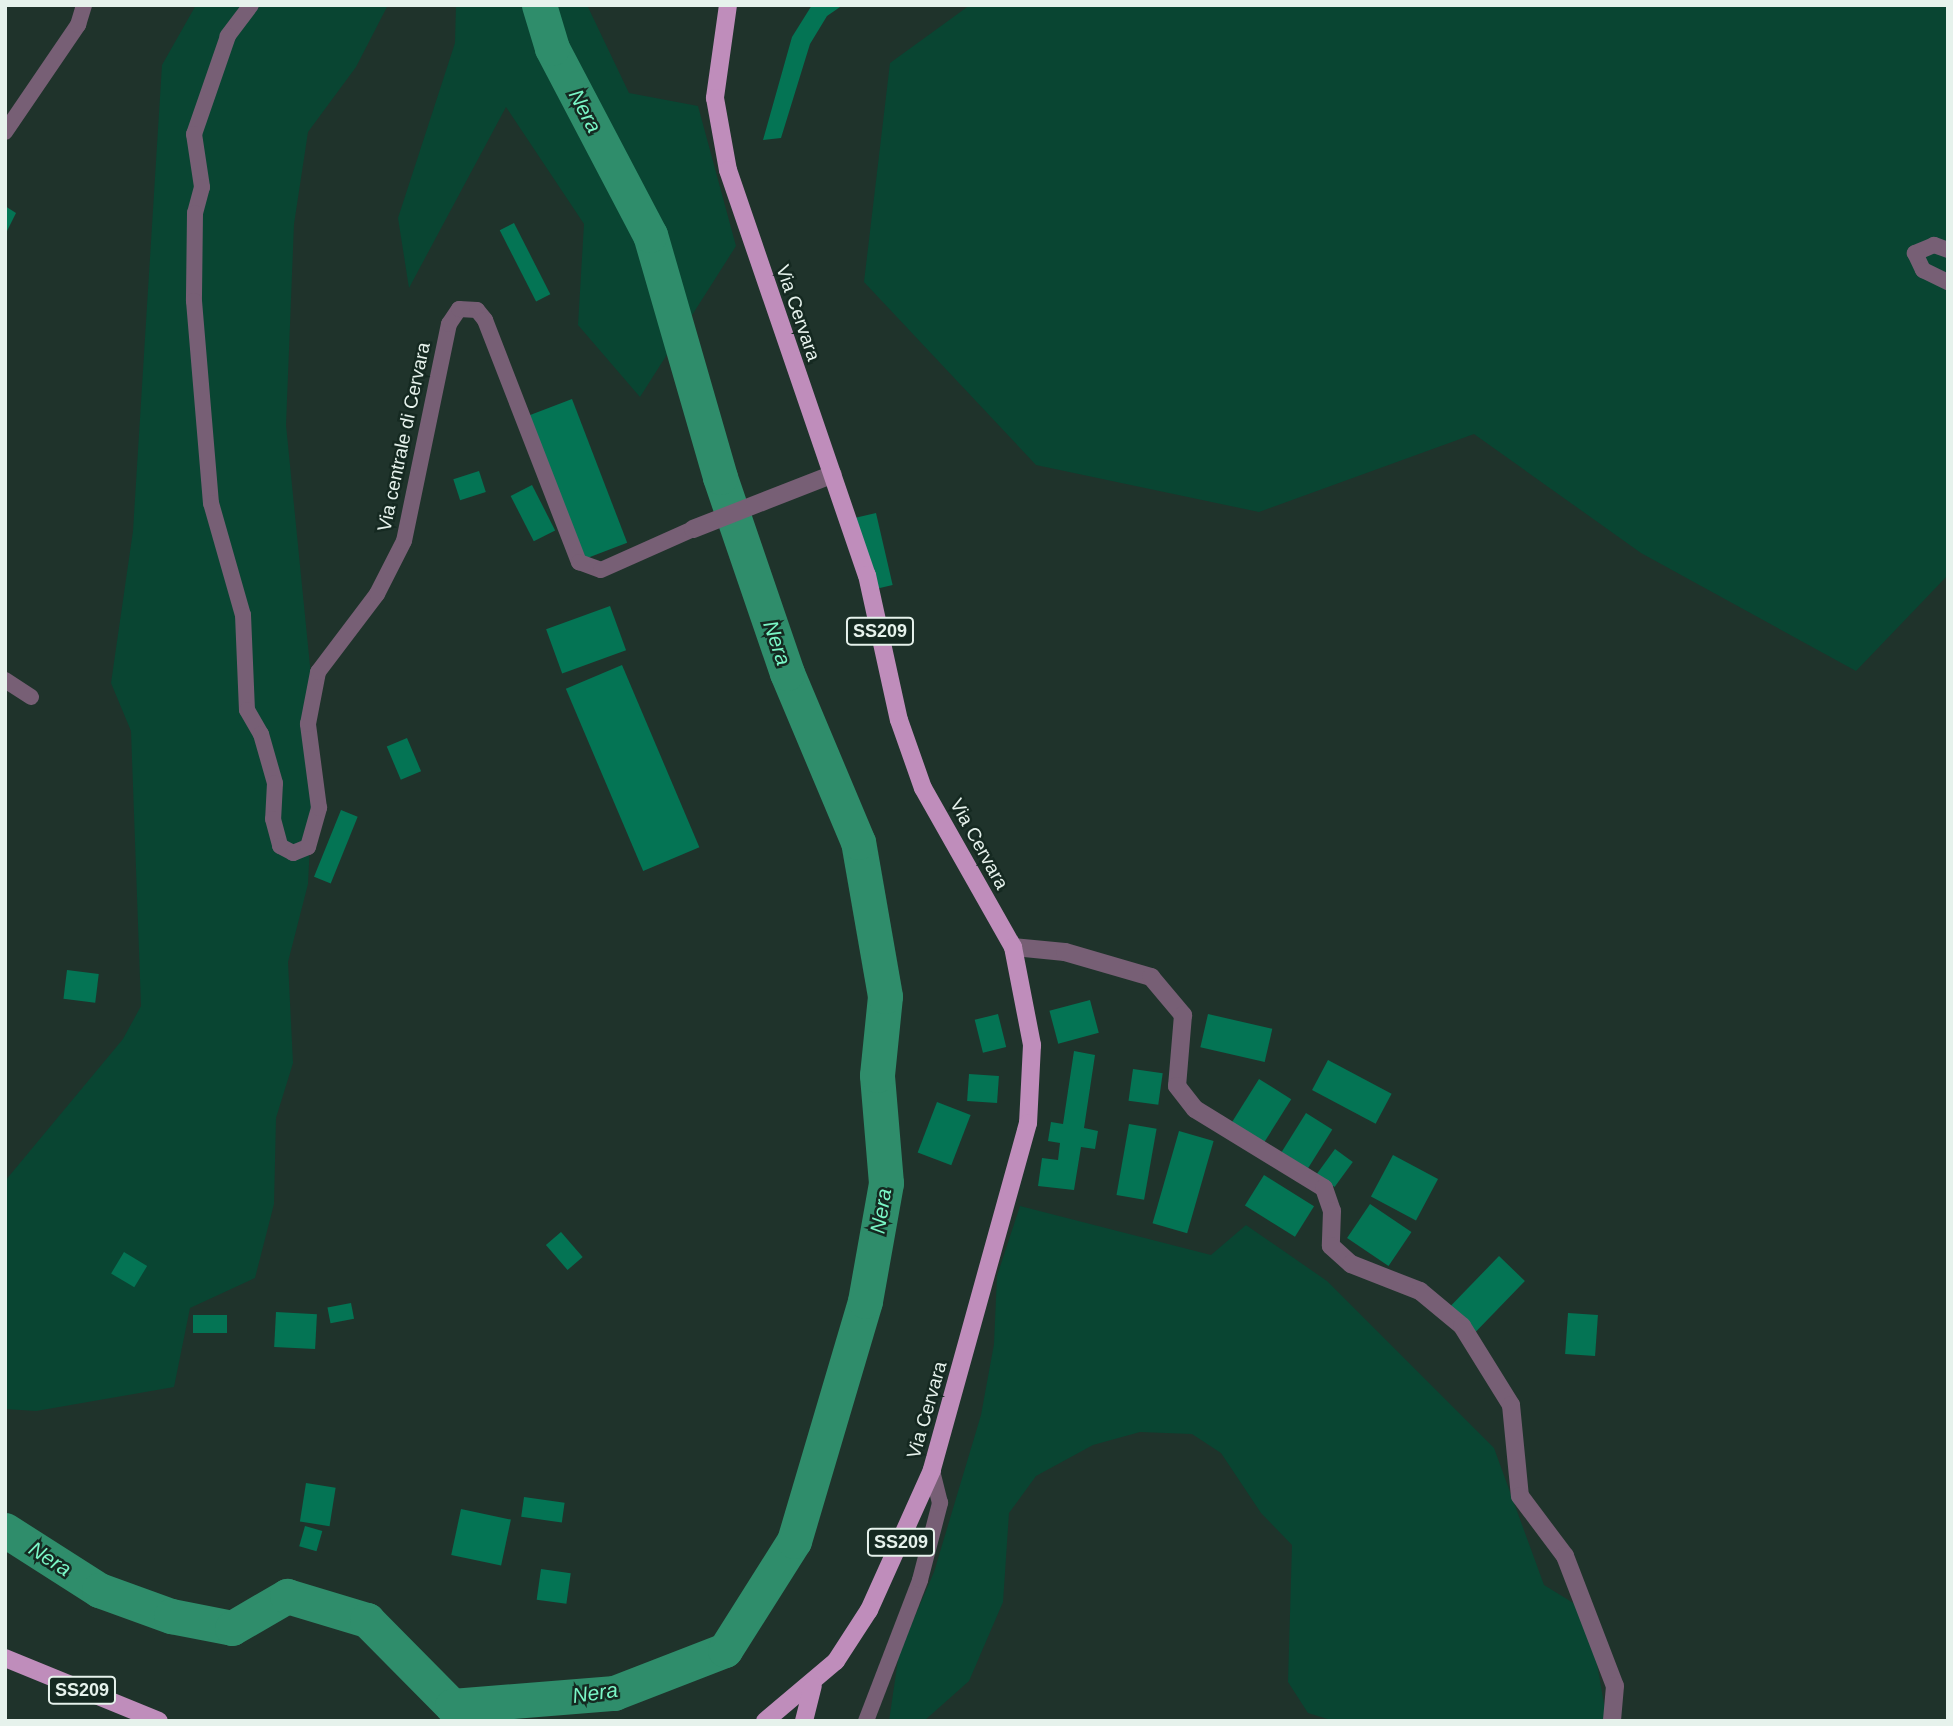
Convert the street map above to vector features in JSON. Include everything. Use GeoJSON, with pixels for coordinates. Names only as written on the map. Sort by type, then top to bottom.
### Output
{"type":"FeatureCollection","features":[{"type":"Feature","properties":{"kind":"main road","name":"Via Cervara"},"geometry":{"type":"LineString","coordinates":[[728,5],[715,98],[728,170],[867,575],[899,720],[923,788],[1013,947],[1032,1045],[1028,1123],[932,1470],[869,1610],[813,1686],[765,1721]]}},
{"type":"Feature","properties":{"kind":"main road","name":"SS209"},"geometry":{"type":"LineString","coordinates":[[5,1658],[159,1721]]}},
{"type":"Feature","properties":{"kind":"main road","name":"Via Cervara"},"geometry":{"type":"LineString","coordinates":[[804,1721],[813,1686]]}},
{"type":"Feature","properties":{"kind":"street"},"geometry":{"type":"LineString","coordinates":[[5,132],[78,25],[84,5]]}},
{"type":"Feature","properties":{"kind":"street","name":"Via centrale di Cervara"},"geometry":{"type":"LineString","coordinates":[[251,5],[228,36],[194,134],[202,187],[195,212],[194,301],[211,503],[243,615],[247,710],[261,734],[275,783],[273,819],[280,846],[293,853],[307,847],[319,808],[308,724],[318,672],[377,594],[404,541],[449,324],[459,309],[477,310],[485,320],[579,562],[601,570],[693,529],[833,474]]}},
{"type":"Feature","properties":{"kind":"street"},"geometry":{"type":"LineString","coordinates":[[1948,250],[1934,245],[1914,253],[1923,270],[1948,282]]}},
{"type":"Feature","properties":{"kind":"street"},"geometry":{"type":"LineString","coordinates":[[5,680],[31,697]]}},
{"type":"Feature","properties":{"kind":"street"},"geometry":{"type":"LineString","coordinates":[[1013,947],[1065,952],[1151,977],[1183,1015],[1177,1086],[1195,1109],[1324,1188],[1332,1211],[1331,1246],[1351,1264],[1420,1291],[1462,1326],[1511,1405],[1520,1496],[1565,1556],[1615,1686],[1612,1721]]}},
{"type":"Feature","properties":{"kind":"street"},"geometry":{"type":"LineString","coordinates":[[866,1721],[920,1580],[940,1503],[932,1470]]}},
{"type":"Feature","properties":{"kind":"green space"},"geometry":{"type":"Polygon","coordinates":[[[196,5],[388,5],[356,67],[308,132],[294,224],[286,425],[316,726],[308,884],[288,962],[293,1063],[276,1118],[274,1204],[255,1278],[190,1308],[174,1387],[36,1411],[5,1409],[5,1181],[123,1039],[141,1006],[131,731],[111,683],[133,531],[162,65],[196,5]]]}},
{"type":"Feature","properties":{"kind":"green space"},"geometry":{"type":"Polygon","coordinates":[[[456,5],[587,5],[629,93],[698,106],[736,246],[640,397],[578,325],[584,224],[506,107],[409,288],[398,218],[455,43],[456,5]]]}},
{"type":"Feature","properties":{"kind":"green space"},"geometry":{"type":"Polygon","coordinates":[[[970,5],[1948,5],[1948,575],[1856,671],[1641,553],[1474,434],[1259,512],[1036,465],[864,282],[890,63],[970,5]]]}},
{"type":"Feature","properties":{"kind":"green space"},"geometry":{"type":"Polygon","coordinates":[[[1020,1206],[1211,1255],[1246,1225],[1327,1281],[1494,1448],[1544,1585],[1588,1612],[1607,1721],[1334,1721],[1308,1713],[1288,1682],[1292,1545],[1261,1513],[1221,1453],[1192,1434],[1140,1432],[1093,1445],[1036,1476],[1009,1513],[1003,1602],[969,1681],[924,1721],[889,1721],[899,1653],[934,1572],[981,1415],[994,1344],[997,1276],[1020,1206]]]}},
{"type":"Feature","properties":{"kind":"building"},"geometry":{"type":"Polygon","coordinates":[[[812,5],[843,5],[827,16],[810,44],[781,138],[763,140],[792,37],[812,5]]]}},
{"type":"Feature","properties":{"kind":"building"},"geometry":{"type":"Polygon","coordinates":[[[5,206],[16,213],[5,235],[5,206]]]}},
{"type":"Feature","properties":{"kind":"building"},"geometry":{"type":"Polygon","coordinates":[[[514,223],[550,294],[536,302],[500,230],[514,223]]]}},
{"type":"Feature","properties":{"kind":"building"},"geometry":{"type":"Polygon","coordinates":[[[572,399],[627,543],[581,560],[526,417],[572,399]]]}},
{"type":"Feature","properties":{"kind":"building"},"geometry":{"type":"Polygon","coordinates":[[[479,471],[486,492],[460,500],[453,479],[479,471]]]}},
{"type":"Feature","properties":{"kind":"building"},"geometry":{"type":"Polygon","coordinates":[[[532,485],[555,530],[534,541],[511,496],[532,485]]]}},
{"type":"Feature","properties":{"kind":"building"},"geometry":{"type":"Polygon","coordinates":[[[876,513],[893,585],[871,590],[855,518],[876,513]]]}},
{"type":"Feature","properties":{"kind":"building"},"geometry":{"type":"Polygon","coordinates":[[[610,606],[626,650],[562,673],[546,629],[610,606]]]}},
{"type":"Feature","properties":{"kind":"building"},"geometry":{"type":"Polygon","coordinates":[[[622,665],[699,847],[643,871],[566,689],[622,665]]]}},
{"type":"Feature","properties":{"kind":"building"},"geometry":{"type":"Polygon","coordinates":[[[407,738],[421,771],[401,780],[387,747],[407,738]]]}},
{"type":"Feature","properties":{"kind":"building"},"geometry":{"type":"Polygon","coordinates":[[[341,810],[358,817],[331,884],[314,877],[341,810]]]}},
{"type":"Feature","properties":{"kind":"building"},"geometry":{"type":"Polygon","coordinates":[[[67,970],[99,974],[95,1003],[63,999],[67,970]]]}},
{"type":"Feature","properties":{"kind":"building"},"geometry":{"type":"Polygon","coordinates":[[[1090,1000],[1099,1033],[1058,1044],[1049,1011],[1090,1000]]]}},
{"type":"Feature","properties":{"kind":"building"},"geometry":{"type":"Polygon","coordinates":[[[998,1014],[1006,1047],[983,1053],[975,1020],[998,1014]]]}},
{"type":"Feature","properties":{"kind":"building"},"geometry":{"type":"Polygon","coordinates":[[[1208,1014],[1272,1029],[1265,1062],[1200,1047],[1208,1014]]]}},
{"type":"Feature","properties":{"kind":"building"},"geometry":{"type":"Polygon","coordinates":[[[1074,1051],[1095,1055],[1084,1128],[1098,1131],[1095,1149],[1081,1147],[1074,1190],[1038,1186],[1042,1158],[1058,1160],[1060,1143],[1048,1141],[1051,1122],[1063,1124],[1074,1051]]]}},
{"type":"Feature","properties":{"kind":"building"},"geometry":{"type":"Polygon","coordinates":[[[1328,1060],[1392,1094],[1376,1124],[1312,1090],[1328,1060]]]}},
{"type":"Feature","properties":{"kind":"building"},"geometry":{"type":"Polygon","coordinates":[[[1133,1069],[1163,1073],[1158,1105],[1129,1101],[1133,1069]]]}},
{"type":"Feature","properties":{"kind":"building"},"geometry":{"type":"Polygon","coordinates":[[[969,1074],[999,1076],[997,1103],[967,1101],[969,1074]]]}},
{"type":"Feature","properties":{"kind":"building"},"geometry":{"type":"Polygon","coordinates":[[[1259,1079],[1291,1099],[1264,1143],[1231,1123],[1259,1079]]]}},
{"type":"Feature","properties":{"kind":"building"},"geometry":{"type":"Polygon","coordinates":[[[937,1102],[971,1115],[951,1165],[918,1152],[937,1102]]]}},
{"type":"Feature","properties":{"kind":"building"},"geometry":{"type":"Polygon","coordinates":[[[1306,1113],[1332,1129],[1308,1168],[1282,1152],[1306,1113]]]}},
{"type":"Feature","properties":{"kind":"building"},"geometry":{"type":"Polygon","coordinates":[[[1129,1124],[1157,1129],[1144,1200],[1116,1195],[1129,1124]]]}},
{"type":"Feature","properties":{"kind":"building"},"geometry":{"type":"Polygon","coordinates":[[[1179,1131],[1214,1141],[1187,1233],[1153,1223],[1179,1131]]]}},
{"type":"Feature","properties":{"kind":"building"},"geometry":{"type":"Polygon","coordinates":[[[1335,1149],[1353,1162],[1335,1187],[1317,1174],[1335,1149]]]}},
{"type":"Feature","properties":{"kind":"building"},"geometry":{"type":"Polygon","coordinates":[[[1393,1155],[1438,1179],[1416,1220],[1371,1196],[1393,1155]]]}},
{"type":"Feature","properties":{"kind":"building"},"geometry":{"type":"Polygon","coordinates":[[[1264,1175],[1314,1206],[1295,1237],[1245,1206],[1264,1175]]]}},
{"type":"Feature","properties":{"kind":"building"},"geometry":{"type":"Polygon","coordinates":[[[1370,1204],[1411,1232],[1389,1266],[1347,1238],[1370,1204]]]}},
{"type":"Feature","properties":{"kind":"building"},"geometry":{"type":"Polygon","coordinates":[[[561,1232],[583,1257],[568,1270],[546,1245],[561,1232]]]}},
{"type":"Feature","properties":{"kind":"building"},"geometry":{"type":"Polygon","coordinates":[[[124,1252],[147,1266],[134,1287],[111,1273],[124,1252]]]}},
{"type":"Feature","properties":{"kind":"building"},"geometry":{"type":"Polygon","coordinates":[[[1499,1256],[1525,1281],[1476,1332],[1450,1307],[1499,1256]]]}},
{"type":"Feature","properties":{"kind":"building"},"geometry":{"type":"Polygon","coordinates":[[[351,1303],[354,1319],[330,1323],[327,1308],[351,1303]]]}},
{"type":"Feature","properties":{"kind":"building"},"geometry":{"type":"Polygon","coordinates":[[[276,1312],[317,1314],[315,1349],[274,1347],[276,1312]]]}},
{"type":"Feature","properties":{"kind":"building"},"geometry":{"type":"Polygon","coordinates":[[[1568,1313],[1598,1315],[1595,1356],[1565,1354],[1568,1313]]]}},
{"type":"Feature","properties":{"kind":"building"},"geometry":{"type":"Polygon","coordinates":[[[193,1315],[227,1315],[227,1333],[193,1333],[193,1315]]]}},
{"type":"Feature","properties":{"kind":"building"},"geometry":{"type":"Polygon","coordinates":[[[306,1483],[336,1488],[330,1526],[300,1522],[306,1483]]]}},
{"type":"Feature","properties":{"kind":"building"},"geometry":{"type":"Polygon","coordinates":[[[524,1497],[565,1503],[562,1523],[521,1517],[524,1497]]]}},
{"type":"Feature","properties":{"kind":"building"},"geometry":{"type":"Polygon","coordinates":[[[461,1509],[511,1520],[501,1566],[451,1555],[461,1509]]]}},
{"type":"Feature","properties":{"kind":"building"},"geometry":{"type":"Polygon","coordinates":[[[305,1526],[322,1531],[317,1551],[299,1546],[305,1526]]]}},
{"type":"Feature","properties":{"kind":"building"},"geometry":{"type":"Polygon","coordinates":[[[541,1569],[571,1573],[566,1604],[537,1600],[541,1569]]]}},
{"type":"Feature","properties":{"kind":"waterway","name":"Nera"},"geometry":{"type":"LineString","coordinates":[[5,1530],[99,1590],[171,1616],[232,1628],[287,1596],[367,1620],[452,1706],[614,1693],[725,1650],[794,1541],[865,1301],[886,1183],[877,1075],[885,996],[858,842],[787,673],[720,477],[650,235],[552,48],[539,5]]}}]}
